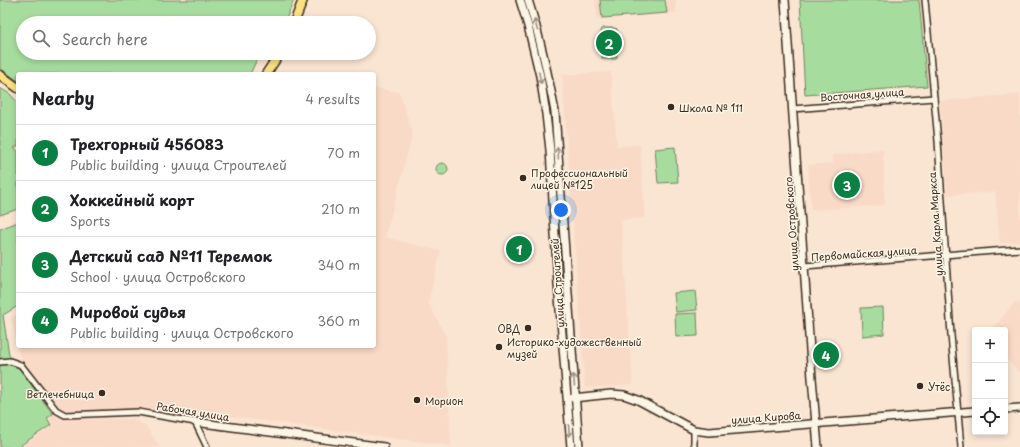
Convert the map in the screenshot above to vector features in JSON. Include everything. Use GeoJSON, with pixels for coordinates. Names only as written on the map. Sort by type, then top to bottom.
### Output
{"type":"FeatureCollection","features":[{"type":"Feature","properties":{"kind":"main road"},"geometry":{"type":"LineString","coordinates":[[297,16],[303,0]]}},
{"type":"Feature","properties":{"kind":"main road"},"geometry":{"type":"LineString","coordinates":[[267,72],[275,60]]}},
{"type":"Feature","properties":{"kind":"main road"},"geometry":{"type":"LineString","coordinates":[[0,75],[16,87]]}},
{"type":"Feature","properties":{"kind":"street","name":"улица Строителей"},"geometry":{"type":"LineString","coordinates":[[520,0],[540,76],[546,114],[550,150],[558,284],[571,447]]}},
{"type":"Feature","properties":{"kind":"street","name":"улица Строителей"},"geometry":{"type":"LineString","coordinates":[[528,0],[536,23],[548,75],[554,112],[579,447]]}},
{"type":"Feature","properties":{"kind":"street","name":"улица Островского"},"geometry":{"type":"LineString","coordinates":[[785,0],[818,447]]}},
{"type":"Feature","properties":{"kind":"street","name":"улица Карла Маркса"},"geometry":{"type":"LineString","coordinates":[[925,0],[938,141],[951,335],[961,447]]}},
{"type":"Feature","properties":{"kind":"street","name":"Восточная улица"},"geometry":{"type":"LineString","coordinates":[[792,109],[934,98]]}},
{"type":"Feature","properties":{"kind":"street","name":"Первомайская улица"},"geometry":{"type":"LineString","coordinates":[[804,266],[1020,249]]}},
{"type":"Feature","properties":{"kind":"street","name":"Рабочая улица"},"geometry":{"type":"LineString","coordinates":[[0,362],[10,361],[21,365],[56,410],[65,415],[138,412],[195,422],[384,447]]}},
{"type":"Feature","properties":{"kind":"street","name":"улица Кирова"},"geometry":{"type":"LineString","coordinates":[[567,398],[611,394],[624,395],[638,400],[694,430],[709,432],[972,412]]}},
{"type":"Feature","properties":{"kind":"street"},"geometry":{"type":"LineString","coordinates":[[1008,409],[1020,408]]}},
{"type":"Feature","properties":{"kind":"street"},"geometry":{"type":"LineString","coordinates":[[195,422],[207,447]]}},
{"type":"Feature","properties":{"kind":"street"},"geometry":{"type":"LineString","coordinates":[[694,430],[694,447]]}},
{"type":"Feature","properties":{"kind":"shaded area"},"geometry":{"type":"Polygon","coordinates":[[[595,0],[676,0],[676,13],[597,19],[595,0]]]}},
{"type":"Feature","properties":{"kind":"shaded area"},"geometry":{"type":"Polygon","coordinates":[[[611,72],[617,146],[640,145],[645,218],[621,220],[633,385],[585,388],[562,75],[611,72]]]}},
{"type":"Feature","properties":{"kind":"shaded area"},"geometry":{"type":"Polygon","coordinates":[[[376,88],[399,92],[413,133],[385,237],[441,251],[428,303],[446,336],[451,446],[182,410],[65,411],[56,405],[19,355],[18,348],[376,348],[376,88]]]}},
{"type":"Feature","properties":{"kind":"shaded area"},"geometry":{"type":"Polygon","coordinates":[[[1020,94],[1020,242],[1000,243],[995,192],[947,195],[940,101],[1020,94]]]}},
{"type":"Feature","properties":{"kind":"shaded area"},"geometry":{"type":"Polygon","coordinates":[[[883,149],[885,205],[811,210],[808,165],[833,163],[832,155],[883,149]]]}},
{"type":"Feature","properties":{"kind":"shaded area"},"geometry":{"type":"Polygon","coordinates":[[[1014,303],[1020,303],[1020,372],[1018,372],[1008,360],[1008,327],[994,327],[1014,303]]]}},
{"type":"Feature","properties":{"kind":"shaded area"},"geometry":{"type":"Polygon","coordinates":[[[16,315],[16,341],[11,317],[16,315]]]}},
{"type":"Feature","properties":{"kind":"shaded area"},"geometry":{"type":"Polygon","coordinates":[[[54,414],[65,419],[133,419],[146,426],[160,447],[23,447],[22,446],[53,425],[48,418],[54,414]]]}},
{"type":"Feature","properties":{"kind":"green space"},"geometry":{"type":"Polygon","coordinates":[[[0,0],[294,0],[287,16],[16,16],[16,60],[257,60],[251,72],[16,72],[16,80],[0,68],[0,0]]]}},
{"type":"Feature","properties":{"kind":"green space"},"geometry":{"type":"Polygon","coordinates":[[[600,0],[665,0],[667,13],[602,18],[600,0]]]}},
{"type":"Feature","properties":{"kind":"green space"},"geometry":{"type":"Polygon","coordinates":[[[800,0],[919,0],[927,86],[805,95],[800,0]]]}},
{"type":"Feature","properties":{"kind":"green space"},"geometry":{"type":"Polygon","coordinates":[[[603,28],[617,29],[616,59],[602,58],[601,30],[603,28]]]}},
{"type":"Feature","properties":{"kind":"green space"},"geometry":{"type":"Polygon","coordinates":[[[0,88],[10,94],[16,101],[16,147],[14,148],[16,150],[16,210],[0,215],[0,88]]]}},
{"type":"Feature","properties":{"kind":"green space"},"geometry":{"type":"Polygon","coordinates":[[[675,147],[678,182],[658,183],[655,149],[675,147]]]}},
{"type":"Feature","properties":{"kind":"green space"},"geometry":{"type":"Polygon","coordinates":[[[440,163],[444,163],[448,169],[444,175],[440,175],[436,171],[436,167],[440,163]]]}},
{"type":"Feature","properties":{"kind":"green space"},"geometry":{"type":"Polygon","coordinates":[[[16,223],[16,307],[3,315],[9,355],[53,414],[47,418],[51,425],[21,445],[21,447],[0,447],[0,229],[16,223]]]}},
{"type":"Feature","properties":{"kind":"green space"},"geometry":{"type":"Polygon","coordinates":[[[695,291],[697,310],[676,312],[674,293],[695,291]]]}},
{"type":"Feature","properties":{"kind":"green space"},"geometry":{"type":"Polygon","coordinates":[[[883,307],[884,334],[862,336],[861,308],[883,307]]]}},
{"type":"Feature","properties":{"kind":"green space"},"geometry":{"type":"Polygon","coordinates":[[[697,313],[698,336],[676,337],[675,314],[697,313]]]}},
{"type":"Feature","properties":{"kind":"place","name":"Хоккейный корт"},"geometry":{"type":"Point","coordinates":[609,43]}},
{"type":"Feature","properties":{"kind":"place","name":"Школа № 111"},"geometry":{"type":"Point","coordinates":[671,107]}},
{"type":"Feature","properties":{"kind":"place","name":"Профессиональный лицей №125"},"geometry":{"type":"Point","coordinates":[523,178]}},
{"type":"Feature","properties":{"kind":"place","name":"Детский сад №11 Теремок"},"geometry":{"type":"Point","coordinates":[847,185]}},
{"type":"Feature","properties":{"kind":"place","name":"Трехгорный 456083"},"geometry":{"type":"Point","coordinates":[519,249]}},
{"type":"Feature","properties":{"kind":"place","name":"ОВД"},"geometry":{"type":"Point","coordinates":[528,328]}},
{"type":"Feature","properties":{"kind":"place","name":"Историко-художественный музей"},"geometry":{"type":"Point","coordinates":[499,347]}},
{"type":"Feature","properties":{"kind":"place","name":"Мировой судья"},"geometry":{"type":"Point","coordinates":[826,355]}},
{"type":"Feature","properties":{"kind":"place","name":"Утёс"},"geometry":{"type":"Point","coordinates":[920,386]}},
{"type":"Feature","properties":{"kind":"place","name":"Ветлечебница"},"geometry":{"type":"Point","coordinates":[102,393]}},
{"type":"Feature","properties":{"kind":"place","name":"Морион"},"geometry":{"type":"Point","coordinates":[417,400]}}]}
